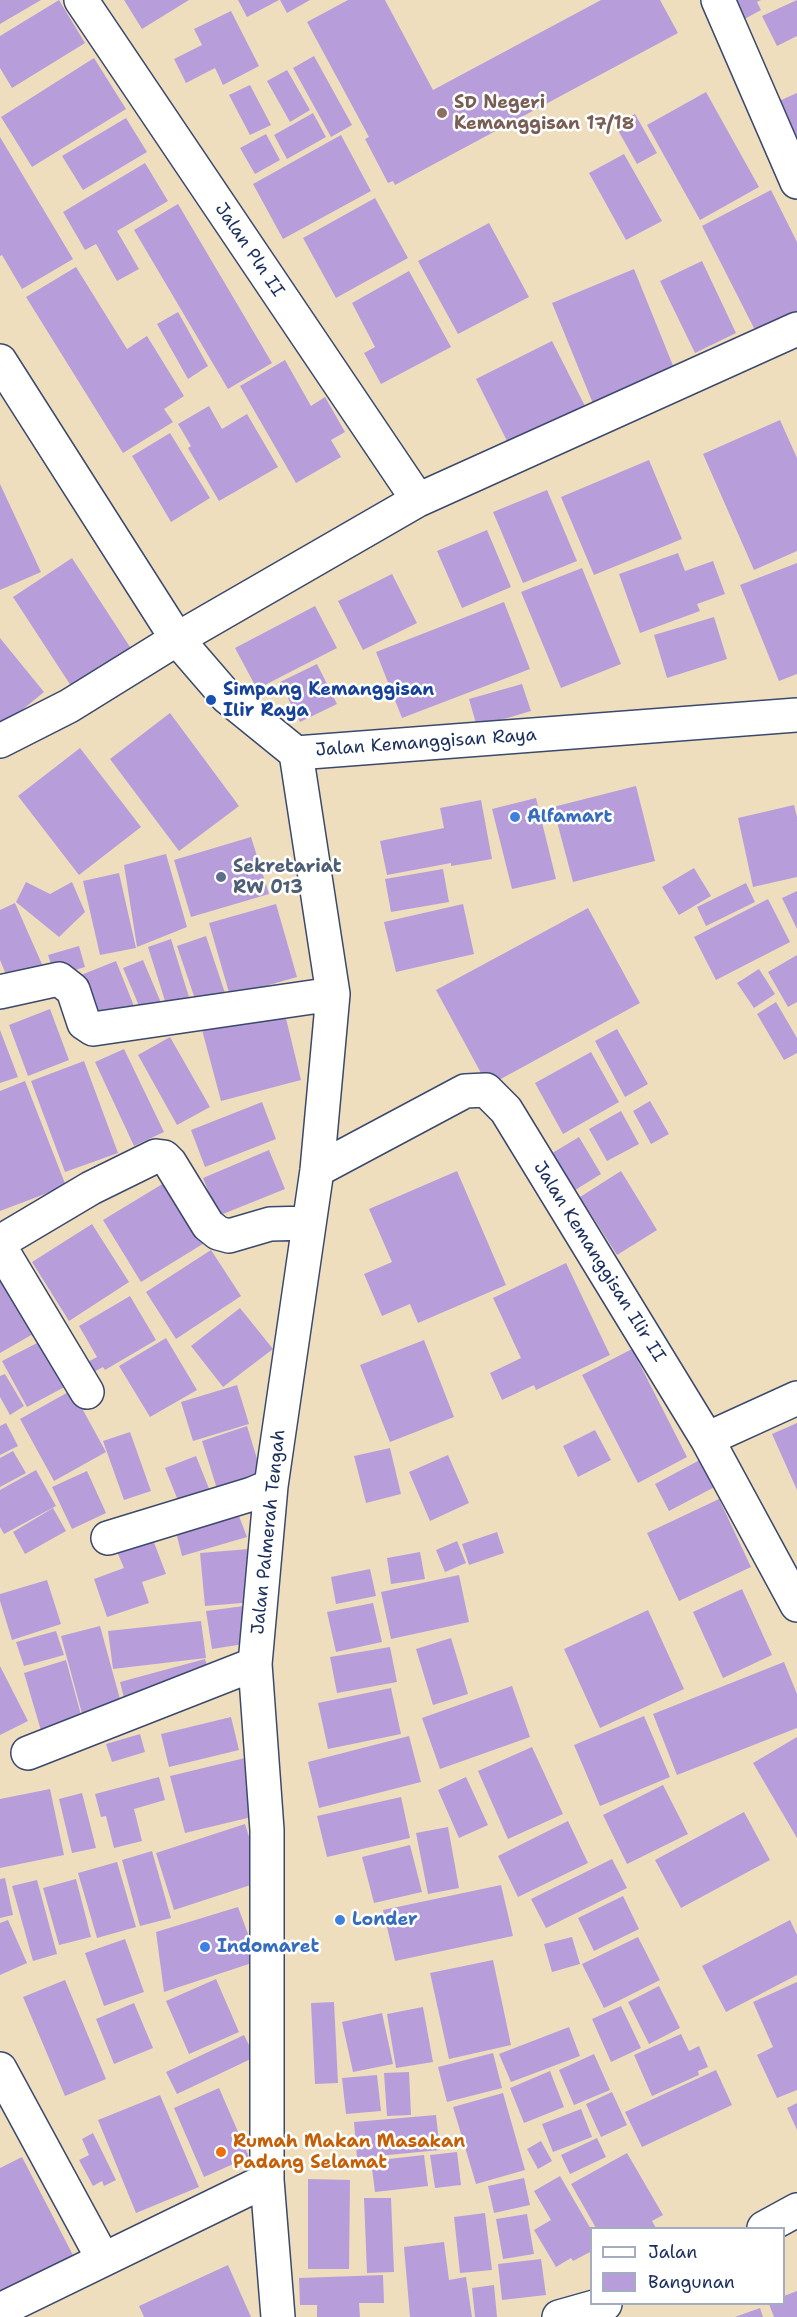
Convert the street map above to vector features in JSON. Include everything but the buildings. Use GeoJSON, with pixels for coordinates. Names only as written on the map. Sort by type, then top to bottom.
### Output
{"type":"FeatureCollection","features":[{"type":"Feature","properties":{"kind":"street","name":"Jalan Pln II"},"geometry":{"type":"LineString","coordinates":[[81,0],[418,500]]}},
{"type":"Feature","properties":{"kind":"street"},"geometry":{"type":"LineString","coordinates":[[718,0],[797,182]]}},
{"type":"Feature","properties":{"kind":"street"},"geometry":{"type":"LineString","coordinates":[[0,741],[69,706],[177,639],[418,500],[797,328]]}},
{"type":"Feature","properties":{"kind":"street","name":"Jalan Kemanggisan Raya"},"geometry":{"type":"LineString","coordinates":[[0,361],[177,639],[227,697],[296,753],[797,715]]}},
{"type":"Feature","properties":{"kind":"street","name":"Jalan Palmerah Tengah"},"geometry":{"type":"LineString","coordinates":[[278,2317],[267,2180],[267,1830],[255,1664],[271,1486],[317,1170],[333,994],[296,753]]}},
{"type":"Feature","properties":{"kind":"street"},"geometry":{"type":"LineString","coordinates":[[0,992],[59,979],[73,990],[84,1023],[93,1029],[333,994]]}},
{"type":"Feature","properties":{"kind":"street","name":"Jalan Kemanggisan Ilir II"},"geometry":{"type":"LineString","coordinates":[[317,1170],[465,1091],[486,1090],[506,1110],[707,1439],[797,1605]]}},
{"type":"Feature","properties":{"kind":"street"},"geometry":{"type":"LineString","coordinates":[[0,1242],[91,1188],[156,1156],[164,1157],[170,1163],[208,1225],[218,1233],[230,1236],[270,1224],[309,1223]]}},
{"type":"Feature","properties":{"kind":"street"},"geometry":{"type":"LineString","coordinates":[[0,1247],[87,1392]]}},
{"type":"Feature","properties":{"kind":"street"},"geometry":{"type":"LineString","coordinates":[[707,1439],[797,1398]]}},
{"type":"Feature","properties":{"kind":"street"},"geometry":{"type":"LineString","coordinates":[[108,1538],[252,1494],[271,1486]]}},
{"type":"Feature","properties":{"kind":"street"},"geometry":{"type":"LineString","coordinates":[[28,1752],[255,1664]]}},
{"type":"Feature","properties":{"kind":"street"},"geometry":{"type":"LineString","coordinates":[[0,2069],[103,2259]]}},
{"type":"Feature","properties":{"kind":"street"},"geometry":{"type":"LineString","coordinates":[[0,2310],[267,2180]]}},
{"type":"Feature","properties":{"kind":"street"},"geometry":{"type":"LineString","coordinates":[[767,2227],[797,2210]]}},
{"type":"Feature","properties":{"kind":"street"},"geometry":{"type":"LineString","coordinates":[[559,2317],[601,2305]]}},
{"type":"Feature","properties":{"kind":"place","name":"SD Negeri Kemanggisan 17/18"},"geometry":{"type":"Point","coordinates":[442,113]}},
{"type":"Feature","properties":{"kind":"place","name":"Simpang Kemanggisan Ilir Raya"},"geometry":{"type":"Point","coordinates":[211,700]}},
{"type":"Feature","properties":{"kind":"place","name":"Alfamart"},"geometry":{"type":"Point","coordinates":[515,817]}},
{"type":"Feature","properties":{"kind":"place","name":"Sekretariat RW 013"},"geometry":{"type":"Point","coordinates":[221,877]}},
{"type":"Feature","properties":{"kind":"place","name":"Londer"},"geometry":{"type":"Point","coordinates":[340,1920]}},
{"type":"Feature","properties":{"kind":"place","name":"Indomaret"},"geometry":{"type":"Point","coordinates":[205,1947]}},
{"type":"Feature","properties":{"kind":"place","name":"Rumah Makan Masakan Padang Selamat"},"geometry":{"type":"Point","coordinates":[221,2152]}}]}
